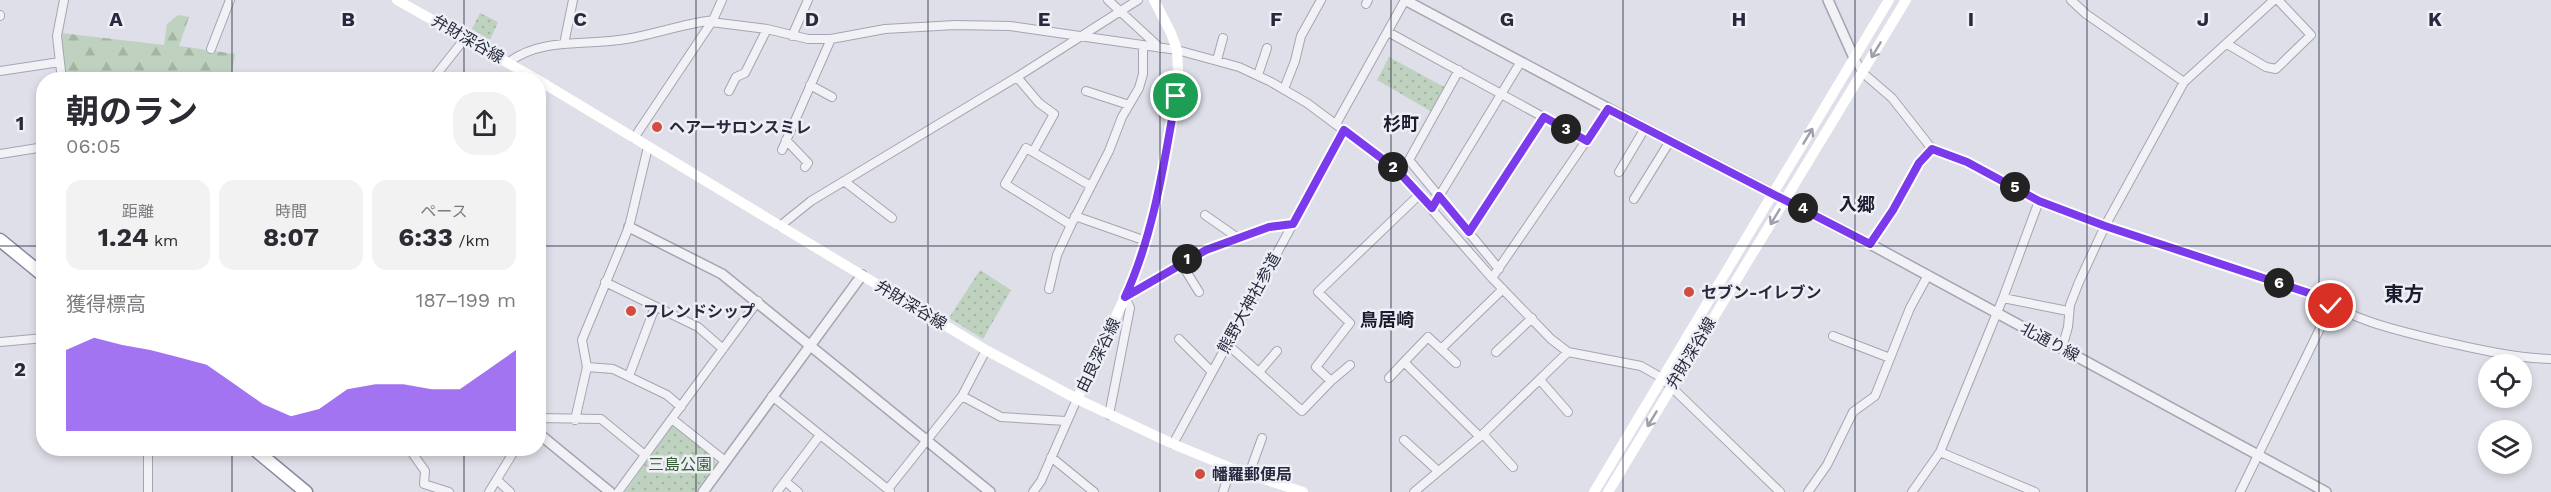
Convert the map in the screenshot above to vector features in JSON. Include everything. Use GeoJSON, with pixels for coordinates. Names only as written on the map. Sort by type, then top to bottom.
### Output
{"type":"FeatureCollection","features":[{"type":"Feature","properties":{"kind":"highway"},"geometry":{"type":"LineString","coordinates":[[0,240],[36,269]]}},
{"type":"Feature","properties":{"kind":"highway"},"geometry":{"type":"LineString","coordinates":[[263,456],[306,492]]}},
{"type":"Feature","properties":{"kind":"main road","name":"弁財深谷線"},"geometry":{"type":"LineString","coordinates":[[397,0],[525,72]]}},
{"type":"Feature","properties":{"kind":"main road","name":"由良深谷線"},"geometry":{"type":"LineString","coordinates":[[1077,399],[1125,297],[1146,241],[1176,96],[1177,50],[1154,0]]}},
{"type":"Feature","properties":{"kind":"main road","name":"弁財深谷線"},"geometry":{"type":"LineString","coordinates":[[1594,492],[1889,0]]}},
{"type":"Feature","properties":{"kind":"main road","name":"弁財深谷線"},"geometry":{"type":"LineString","coordinates":[[1608,492],[1906,0]]}},
{"type":"Feature","properties":{"kind":"main road","name":"弁財深谷線"},"geometry":{"type":"LineString","coordinates":[[546,85],[986,350],[1077,399],[1173,444],[1231,468],[1303,492]]}},
{"type":"Feature","properties":{"kind":"street"},"geometry":{"type":"LineString","coordinates":[[61,72],[57,36],[64,0]]}},
{"type":"Feature","properties":{"kind":"street"},"geometry":{"type":"LineString","coordinates":[[211,49],[230,0]]}},
{"type":"Feature","properties":{"kind":"street"},"geometry":{"type":"LineString","coordinates":[[564,44],[573,0]]}},
{"type":"Feature","properties":{"kind":"street"},"geometry":{"type":"LineString","coordinates":[[634,138],[712,21],[722,0]]}},
{"type":"Feature","properties":{"kind":"street"},"geometry":{"type":"LineString","coordinates":[[792,36],[808,0]]}},
{"type":"Feature","properties":{"kind":"street"},"geometry":{"type":"LineString","coordinates":[[1108,0],[1161,49]]}},
{"type":"Feature","properties":{"kind":"street"},"geometry":{"type":"LineString","coordinates":[[780,226],[811,201],[1017,77],[1138,0]]}},
{"type":"Feature","properties":{"kind":"street"},"geometry":{"type":"LineString","coordinates":[[1284,88],[1295,61],[1297,35],[1322,0]]}},
{"type":"Feature","properties":{"kind":"street"},"geometry":{"type":"LineString","coordinates":[[1336,124],[1405,0]]}},
{"type":"Feature","properties":{"kind":"street","name":"北通り線"},"geometry":{"type":"LineString","coordinates":[[1405,0],[1608,109],[1786,199],[2326,492]]}},
{"type":"Feature","properties":{"kind":"street"},"geometry":{"type":"LineString","coordinates":[[1828,0],[1863,73],[1892,98],[1932,149],[1975,166],[2039,201],[2105,226],[2315,295],[2331,306],[2382,327],[2506,354],[2551,359]]}},
{"type":"Feature","properties":{"kind":"street"},"geometry":{"type":"LineString","coordinates":[[2071,0],[2086,14],[2184,82]]}},
{"type":"Feature","properties":{"kind":"street"},"geometry":{"type":"LineString","coordinates":[[2062,348],[2068,327],[2068,312],[2079,282],[2105,226],[2184,82],[2276,0],[2311,35],[2276,69],[2266,67],[2227,44]]}},
{"type":"Feature","properties":{"kind":"street"},"geometry":{"type":"LineString","coordinates":[[509,62],[523,52],[564,44],[624,39],[669,27],[712,21],[767,29],[808,39],[831,39],[880,29],[982,24],[1177,50],[1217,60],[1258,75],[1284,88],[1397,170],[1492,278],[1568,352],[1641,366],[1662,378],[1780,492]]}},
{"type":"Feature","properties":{"kind":"street"},"geometry":{"type":"LineString","coordinates":[[729,91],[736,77],[745,74],[767,29]]}},
{"type":"Feature","properties":{"kind":"street"},"geometry":{"type":"LineString","coordinates":[[1388,32],[1587,141]]}},
{"type":"Feature","properties":{"kind":"street"},"geometry":{"type":"LineString","coordinates":[[438,72],[466,37]]}},
{"type":"Feature","properties":{"kind":"street"},"geometry":{"type":"LineString","coordinates":[[1217,60],[1223,38]]}},
{"type":"Feature","properties":{"kind":"street"},"geometry":{"type":"LineString","coordinates":[[782,150],[831,39]]}},
{"type":"Feature","properties":{"kind":"street"},"geometry":{"type":"LineString","coordinates":[[1049,289],[1057,255],[1089,185],[1109,151],[1117,127],[1139,88],[1143,74],[1143,46]]}},
{"type":"Feature","properties":{"kind":"street"},"geometry":{"type":"LineString","coordinates":[[1258,75],[1267,48]]}},
{"type":"Feature","properties":{"kind":"street"},"geometry":{"type":"LineString","coordinates":[[0,71],[60,62]]}},
{"type":"Feature","properties":{"kind":"street"},"geometry":{"type":"LineString","coordinates":[[1432,208],[1520,63]]}},
{"type":"Feature","properties":{"kind":"street"},"geometry":{"type":"LineString","coordinates":[[1460,70],[1409,160],[1499,269]]}},
{"type":"Feature","properties":{"kind":"street"},"geometry":{"type":"LineString","coordinates":[[1017,77],[1039,103],[1054,114],[1033,152]]}},
{"type":"Feature","properties":{"kind":"street"},"geometry":{"type":"LineString","coordinates":[[810,86],[832,97]]}},
{"type":"Feature","properties":{"kind":"street"},"geometry":{"type":"LineString","coordinates":[[1086,91],[1129,105]]}},
{"type":"Feature","properties":{"kind":"street"},"geometry":{"type":"LineString","coordinates":[[1492,278],[1608,109]]}},
{"type":"Feature","properties":{"kind":"street"},"geometry":{"type":"LineString","coordinates":[[1469,232],[1544,117]]}},
{"type":"Feature","properties":{"kind":"street"},"geometry":{"type":"LineString","coordinates":[[1619,172],[1645,128]]}},
{"type":"Feature","properties":{"kind":"street","name":"熊野大神社参道"},"geometry":{"type":"LineString","coordinates":[[1173,444],[1344,130]]}},
{"type":"Feature","properties":{"kind":"street"},"geometry":{"type":"LineString","coordinates":[[786,140],[808,164],[805,167]]}},
{"type":"Feature","properties":{"kind":"street"},"geometry":{"type":"LineString","coordinates":[[1634,199],[1670,141]]}},
{"type":"Feature","properties":{"kind":"street"},"geometry":{"type":"LineString","coordinates":[[575,420],[587,367],[582,340],[629,227],[648,147]]}},
{"type":"Feature","properties":{"kind":"street"},"geometry":{"type":"LineString","coordinates":[[0,154],[36,148]]}},
{"type":"Feature","properties":{"kind":"street"},"geometry":{"type":"LineString","coordinates":[[1071,225],[1005,184],[1026,148],[1089,185]]}},
{"type":"Feature","properties":{"kind":"street"},"geometry":{"type":"LineString","coordinates":[[1870,244],[1893,210],[1919,163],[1932,149]]}},
{"type":"Feature","properties":{"kind":"street"},"geometry":{"type":"LineString","coordinates":[[844,181],[892,218]]}},
{"type":"Feature","properties":{"kind":"street"},"geometry":{"type":"LineString","coordinates":[[1331,381],[1316,367],[1350,323],[1318,292],[1419,195]]}},
{"type":"Feature","properties":{"kind":"street"},"geometry":{"type":"LineString","coordinates":[[1912,492],[1940,452],[2003,298],[2039,201]]}},
{"type":"Feature","properties":{"kind":"street"},"geometry":{"type":"LineString","coordinates":[[1205,215],[1238,238]]}},
{"type":"Feature","properties":{"kind":"street"},"geometry":{"type":"LineString","coordinates":[[1075,216],[1146,241]]}},
{"type":"Feature","properties":{"kind":"street"},"geometry":{"type":"LineString","coordinates":[[1109,415],[1130,308],[1125,297],[1181,262],[1269,227],[1293,224]]}},
{"type":"Feature","properties":{"kind":"street"},"geometry":{"type":"LineString","coordinates":[[629,227],[723,274],[990,492]]}},
{"type":"Feature","properties":{"kind":"street"},"geometry":{"type":"LineString","coordinates":[[1181,262],[1199,292]]}},
{"type":"Feature","properties":{"kind":"street"},"geometry":{"type":"LineString","coordinates":[[703,492],[862,275]]}},
{"type":"Feature","properties":{"kind":"street"},"geometry":{"type":"LineString","coordinates":[[1808,492],[1827,465],[1853,412],[1875,396],[1910,308],[1928,276]]}},
{"type":"Feature","properties":{"kind":"street"},"geometry":{"type":"LineString","coordinates":[[605,282],[698,327],[723,349]]}},
{"type":"Feature","properties":{"kind":"street"},"geometry":{"type":"LineString","coordinates":[[1442,349],[1503,289]]}},
{"type":"Feature","properties":{"kind":"street"},"geometry":{"type":"LineString","coordinates":[[2003,298],[2068,312]]}},
{"type":"Feature","properties":{"kind":"street"},"geometry":{"type":"LineString","coordinates":[[618,492],[758,301]]}},
{"type":"Feature","properties":{"kind":"street"},"geometry":{"type":"LineString","coordinates":[[2240,492],[2331,306]]}},
{"type":"Feature","properties":{"kind":"street"},"geometry":{"type":"LineString","coordinates":[[629,376],[656,307]]}},
{"type":"Feature","properties":{"kind":"street"},"geometry":{"type":"LineString","coordinates":[[1496,352],[1532,318]]}},
{"type":"Feature","properties":{"kind":"street"},"geometry":{"type":"LineString","coordinates":[[1389,378],[1428,336],[1456,363]]}},
{"type":"Feature","properties":{"kind":"street"},"geometry":{"type":"LineString","coordinates":[[1833,336],[1890,358]]}},
{"type":"Feature","properties":{"kind":"street"},"geometry":{"type":"LineString","coordinates":[[0,342],[36,339]]}},
{"type":"Feature","properties":{"kind":"street"},"geometry":{"type":"LineString","coordinates":[[1179,339],[1212,372]]}},
{"type":"Feature","properties":{"kind":"street"},"geometry":{"type":"LineString","coordinates":[[1227,344],[1302,411],[1350,365]]}},
{"type":"Feature","properties":{"kind":"street"},"geometry":{"type":"LineString","coordinates":[[772,396],[889,491],[962,396],[986,350]]}},
{"type":"Feature","properties":{"kind":"street"},"geometry":{"type":"LineString","coordinates":[[1259,372],[1277,351]]}},
{"type":"Feature","properties":{"kind":"street"},"geometry":{"type":"LineString","coordinates":[[1414,492],[1482,435],[1568,352]]}},
{"type":"Feature","properties":{"kind":"street"},"geometry":{"type":"LineString","coordinates":[[1404,362],[1513,467]]}},
{"type":"Feature","properties":{"kind":"street"},"geometry":{"type":"LineString","coordinates":[[587,367],[613,369],[667,396],[681,407]]}},
{"type":"Feature","properties":{"kind":"street"},"geometry":{"type":"LineString","coordinates":[[1539,380],[1568,412]]}},
{"type":"Feature","properties":{"kind":"street"},"geometry":{"type":"LineString","coordinates":[[962,396],[1001,417],[1066,421]]}},
{"type":"Feature","properties":{"kind":"street"},"geometry":{"type":"LineString","coordinates":[[1033,492],[1041,481],[1077,399]]}},
{"type":"Feature","properties":{"kind":"street"},"geometry":{"type":"LineString","coordinates":[[546,418],[601,419],[645,455]]}},
{"type":"Feature","properties":{"kind":"street"},"geometry":{"type":"LineString","coordinates":[[672,418],[725,461]]}},
{"type":"Feature","properties":{"kind":"street"},"geometry":{"type":"LineString","coordinates":[[777,492],[820,435]]}},
{"type":"Feature","properties":{"kind":"street"},"geometry":{"type":"LineString","coordinates":[[1249,474],[1262,438]]}},
{"type":"Feature","properties":{"kind":"street"},"geometry":{"type":"LineString","coordinates":[[546,440],[610,492]]}},
{"type":"Feature","properties":{"kind":"street"},"geometry":{"type":"LineString","coordinates":[[1404,440],[1438,471]]}},
{"type":"Feature","properties":{"kind":"street"},"geometry":{"type":"LineString","coordinates":[[1940,452],[2035,492]]}},
{"type":"Feature","properties":{"kind":"street"},"geometry":{"type":"LineString","coordinates":[[148,456],[148,492]]}},
{"type":"Feature","properties":{"kind":"street"},"geometry":{"type":"LineString","coordinates":[[414,456],[425,471],[424,484],[448,492]]}},
{"type":"Feature","properties":{"kind":"street"},"geometry":{"type":"LineString","coordinates":[[489,492],[511,456]]}},
{"type":"Feature","properties":{"kind":"street"},"geometry":{"type":"LineString","coordinates":[[1051,457],[1094,492]]}},
{"type":"Feature","properties":{"kind":"street"},"geometry":{"type":"LineString","coordinates":[[1223,492],[1231,468]]}},
{"type":"Feature","properties":{"kind":"street"},"geometry":{"type":"LineString","coordinates":[[497,480],[510,492]]}},
{"type":"Feature","properties":{"kind":"street"},"geometry":{"type":"LineString","coordinates":[[785,481],[798,492]]}},
{"type":"Feature","properties":{"kind":"green space"},"geometry":{"type":"Polygon","coordinates":[[[480,13],[498,22],[490,40],[472,29],[480,13]]]}},
{"type":"Feature","properties":{"kind":"green space"},"geometry":{"type":"Polygon","coordinates":[[[178,15],[189,17],[179,46],[235,54],[232,72],[64,72],[61,33],[164,45],[167,24],[178,15]]]}},
{"type":"Feature","properties":{"kind":"green space"},"geometry":{"type":"Polygon","coordinates":[[[1389,57],[1446,88],[1432,112],[1377,80],[1389,57]]]}},
{"type":"Feature","properties":{"kind":"green space"},"geometry":{"type":"Polygon","coordinates":[[[980,270],[1011,290],[983,339],[949,318],[980,270]]]}},
{"type":"Feature","properties":{"kind":"green space","name":"三島公園"},"geometry":{"type":"Polygon","coordinates":[[[677,425],[715,457],[716,464],[695,492],[625,492],[672,426],[677,425]]]}},
{"type":"Feature","properties":{"kind":"place","name":"ヘアーサロンスミレ"},"geometry":{"type":"Point","coordinates":[657,127]}},
{"type":"Feature","properties":{"kind":"place","name":"セブン-イレブン"},"geometry":{"type":"Point","coordinates":[1689,292]}},
{"type":"Feature","properties":{"kind":"place","name":"フレンドシップ"},"geometry":{"type":"Point","coordinates":[631,311]}},
{"type":"Feature","properties":{"kind":"place","name":"幡羅郵便局"},"geometry":{"type":"Point","coordinates":[1200,474]}},
{"type":"Feature","properties":{"kind":"district","name":"杉町"},"geometry":{"type":"Point","coordinates":[1401,123]}},
{"type":"Feature","properties":{"kind":"district","name":"入郷"},"geometry":{"type":"Point","coordinates":[1857,204]}},
{"type":"Feature","properties":{"kind":"district","name":"東方"},"geometry":{"type":"Point","coordinates":[2404,294]}},
{"type":"Feature","properties":{"kind":"district","name":"鳥居崎"},"geometry":{"type":"Point","coordinates":[1387,319]}},
{"type":"Feature","properties":{"kind":"route"},"geometry":{"type":"LineString","coordinates":[[1176,96],[1146,241],[1125,297],[1206,250],[1269,227],[1293,224],[1344,130],[1397,170],[1432,208],[1439,196],[1469,232],[1544,117],[1587,141],[1608,109],[1870,244],[1893,210],[1919,163],[1932,149],[1990,173],[2039,201],[2105,226],[2315,295],[2331,306]]}}]}
